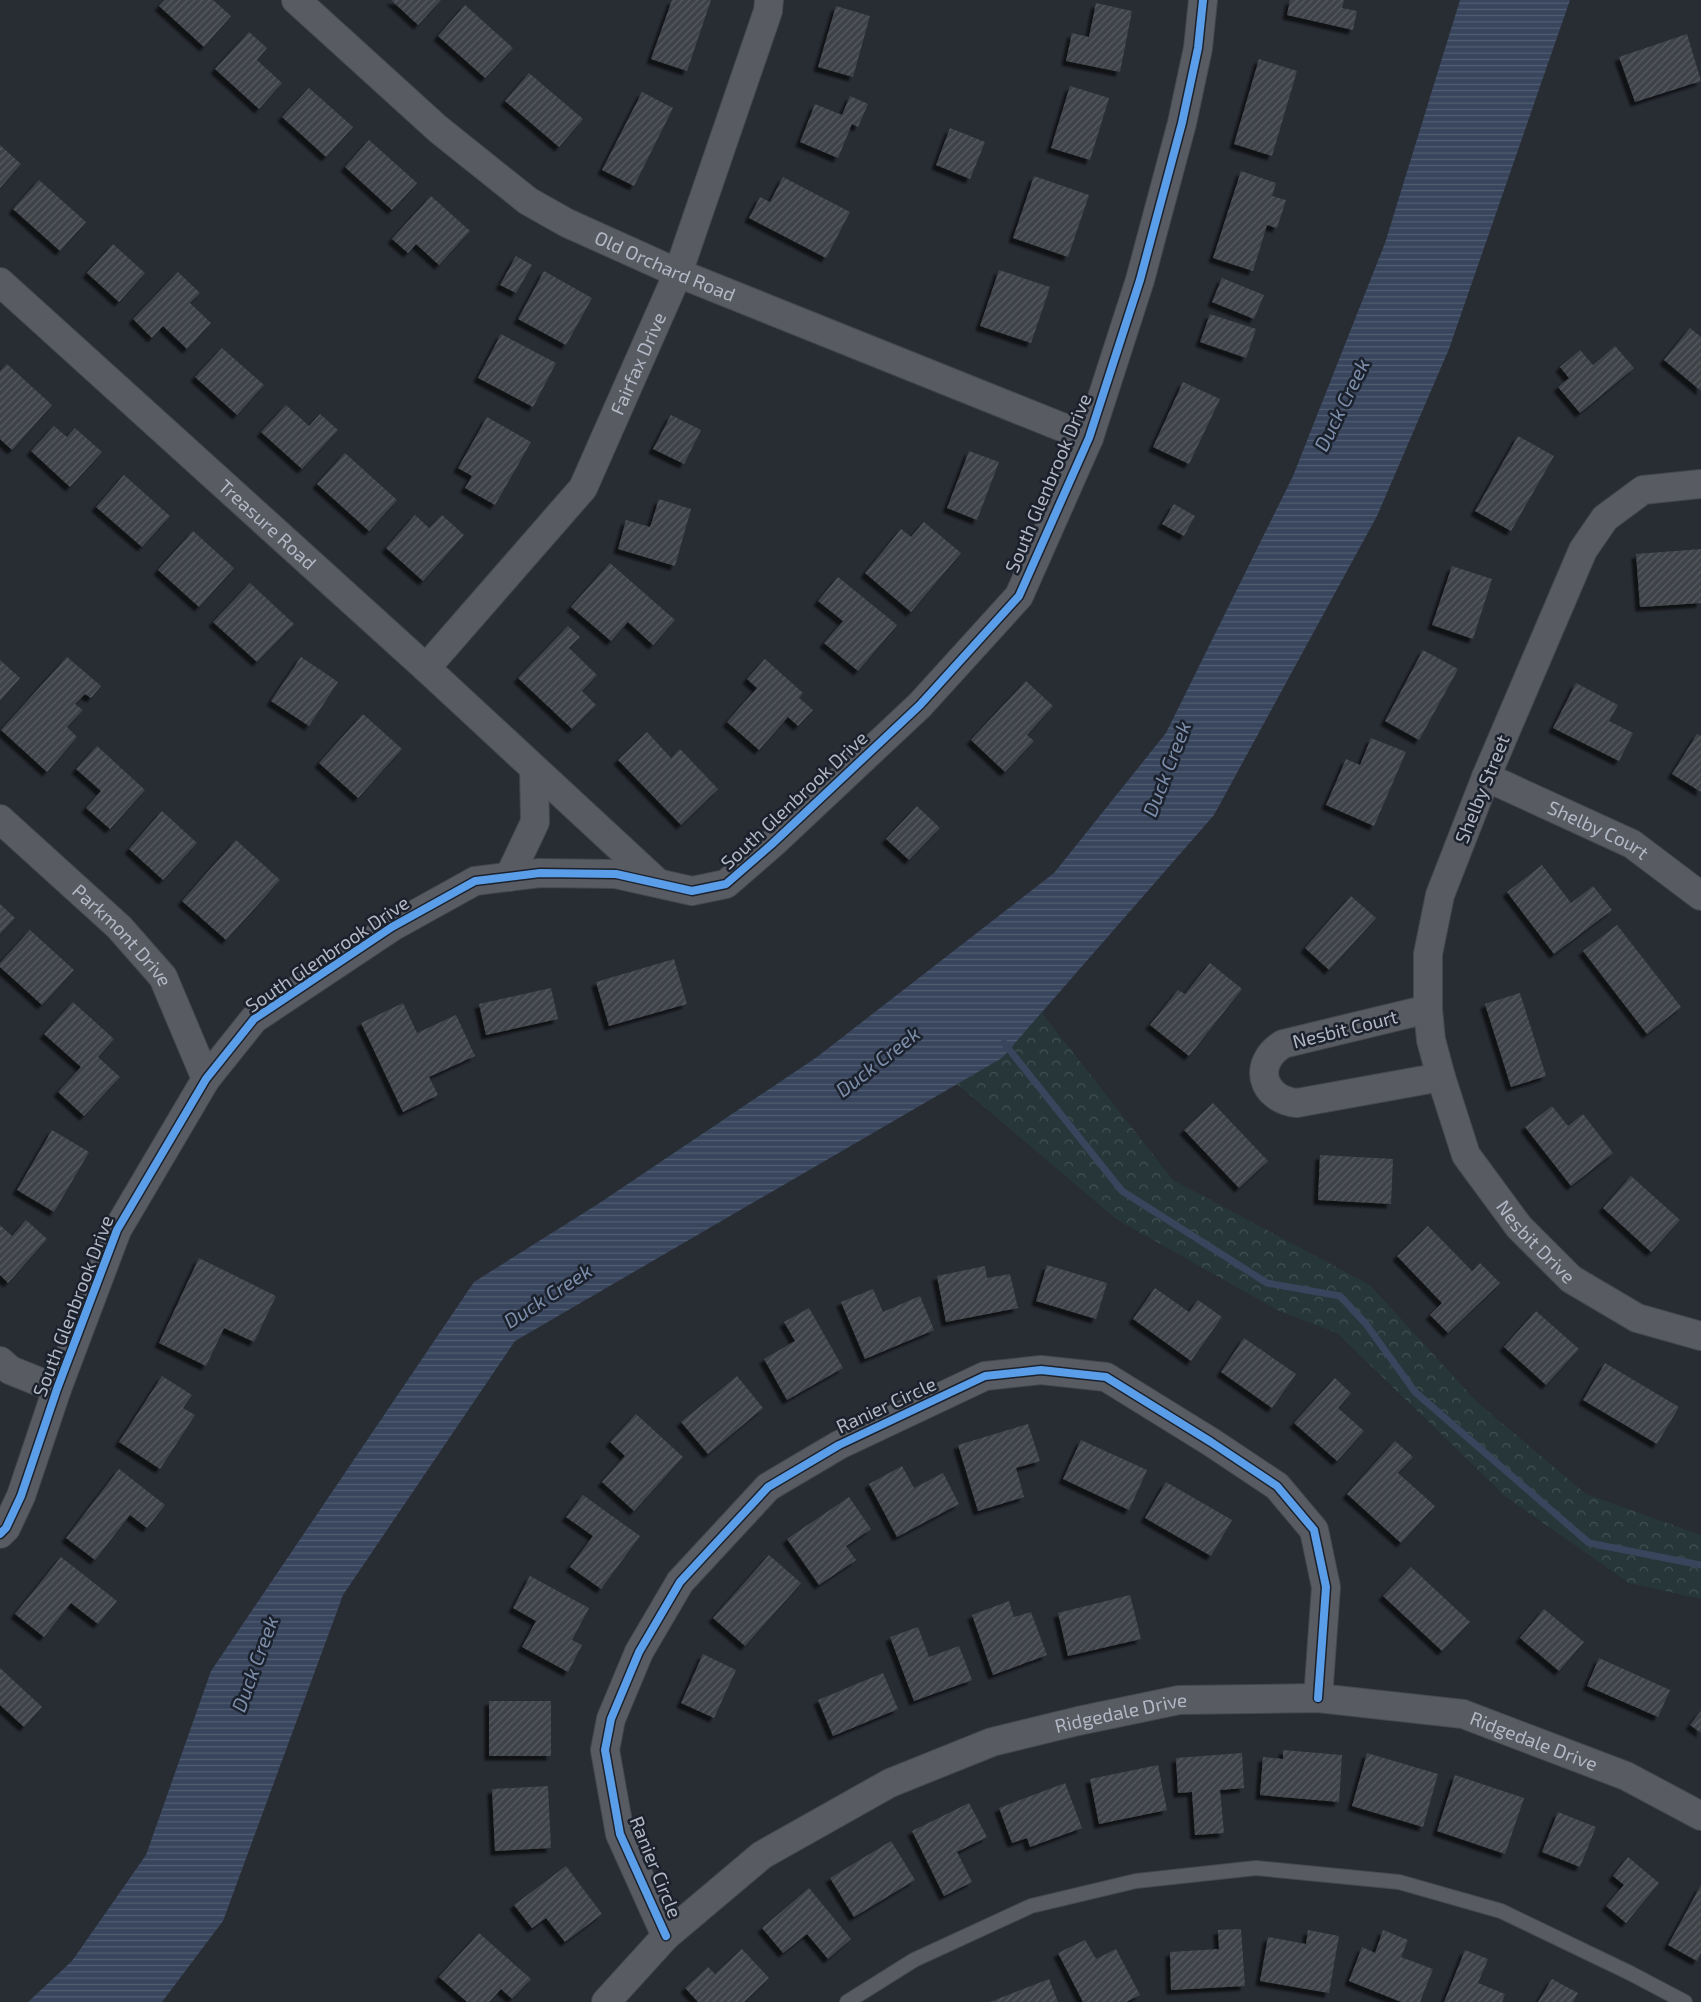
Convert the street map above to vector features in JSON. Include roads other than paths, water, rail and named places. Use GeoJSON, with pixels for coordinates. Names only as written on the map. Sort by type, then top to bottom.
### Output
{"type":"FeatureCollection","features":[{"type":"Feature","properties":{"kind":"street","name":"Old Orchard Road"},"geometry":{"type":"LineString","coordinates":[[296,0],[438,129],[528,201],[567,223],[678,273],[1089,438]]}},
{"type":"Feature","properties":{"kind":"street","name":"South Glenbrook Drive"},"geometry":{"type":"LineString","coordinates":[[0,1534],[6,1528],[21,1496],[58,1389],[117,1230],[206,1079],[254,1019],[384,932],[475,881],[540,873],[616,874],[692,891],[726,884],[772,844],[920,705],[1019,596],[1089,438],[1140,280],[1182,123],[1198,48],[1203,0]]}},
{"type":"Feature","properties":{"kind":"street","name":"Fairfax Drive"},"geometry":{"type":"LineString","coordinates":[[426,668],[583,488],[678,273],[768,5]]}},
{"type":"Feature","properties":{"kind":"street","name":"Treasure Road"},"geometry":{"type":"LineString","coordinates":[[0,282],[426,668],[658,883]]}},
{"type":"Feature","properties":{"kind":"street","name":"Shelby Street"},"geometry":{"type":"LineString","coordinates":[[1441,1077],[1431,1040],[1428,1008],[1428,954],[1440,895],[1486,777],[1583,550],[1605,518],[1644,490],[1701,484]]}},
{"type":"Feature","properties":{"kind":"street"},"geometry":{"type":"LineString","coordinates":[[509,877],[535,822],[534,769]]}},
{"type":"Feature","properties":{"kind":"street","name":"Shelby Court"},"geometry":{"type":"LineString","coordinates":[[1486,777],[1632,844],[1701,896]]}},
{"type":"Feature","properties":{"kind":"street","name":"Parkmont Drive"},"geometry":{"type":"LineString","coordinates":[[0,819],[119,927],[163,978],[206,1079]]}},
{"type":"Feature","properties":{"kind":"street","name":"Nesbit Court"},"geometry":{"type":"LineString","coordinates":[[1428,1008],[1283,1044],[1269,1056],[1264,1074],[1266,1084],[1279,1099],[1297,1103],[1441,1077]]}},
{"type":"Feature","properties":{"kind":"street","name":"Nesbit Drive"},"geometry":{"type":"LineString","coordinates":[[1441,1077],[1466,1154],[1519,1227],[1571,1279],[1637,1318],[1701,1336]]}},
{"type":"Feature","properties":{"kind":"street"},"geometry":{"type":"LineString","coordinates":[[0,1361],[10,1370],[58,1389]]}},
{"type":"Feature","properties":{"kind":"street","name":"Ranier Circle"},"geometry":{"type":"LineString","coordinates":[[666,1936],[620,1834],[605,1750],[611,1719],[639,1652],[680,1582],[768,1487],[839,1445],[985,1376],[1041,1370],[1106,1377],[1211,1442],[1277,1486],[1314,1530],[1326,1587],[1318,1698]]}},
{"type":"Feature","properties":{"kind":"street","name":"Ridgedale Drive"},"geometry":{"type":"LineString","coordinates":[[606,2002],[666,1936],[762,1855],[890,1783],[992,1742],[1078,1721],[1179,1700],[1318,1698],[1463,1714],[1626,1776],[1701,1816]]}},
{"type":"Feature","properties":{"kind":"lane"},"geometry":{"type":"LineString","coordinates":[[846,2002],[914,1960],[1031,1906],[1136,1881],[1256,1868],[1400,1882],[1501,1911],[1630,1973],[1685,2002]]}},
{"type":"Feature","properties":{"kind":"water","name":"Duck Creek"},"geometry":{"type":"Polygon","coordinates":[[[1460,0],[1570,0],[1449,349],[1377,516],[1214,815],[1002,1058],[515,1341],[343,1595],[223,1921],[162,2002],[28,2002],[72,1961],[146,1855],[211,1671],[474,1282],[598,1204],[817,1057],[1054,873],[1166,733],[1293,476],[1385,243],[1460,0]]]}},
{"type":"Feature","properties":{"kind":"waterway"},"geometry":{"type":"LineString","coordinates":[[1004,1043],[1122,1191],[1267,1283],[1340,1296],[1366,1324],[1415,1392],[1589,1543],[1701,1565]]}}]}
